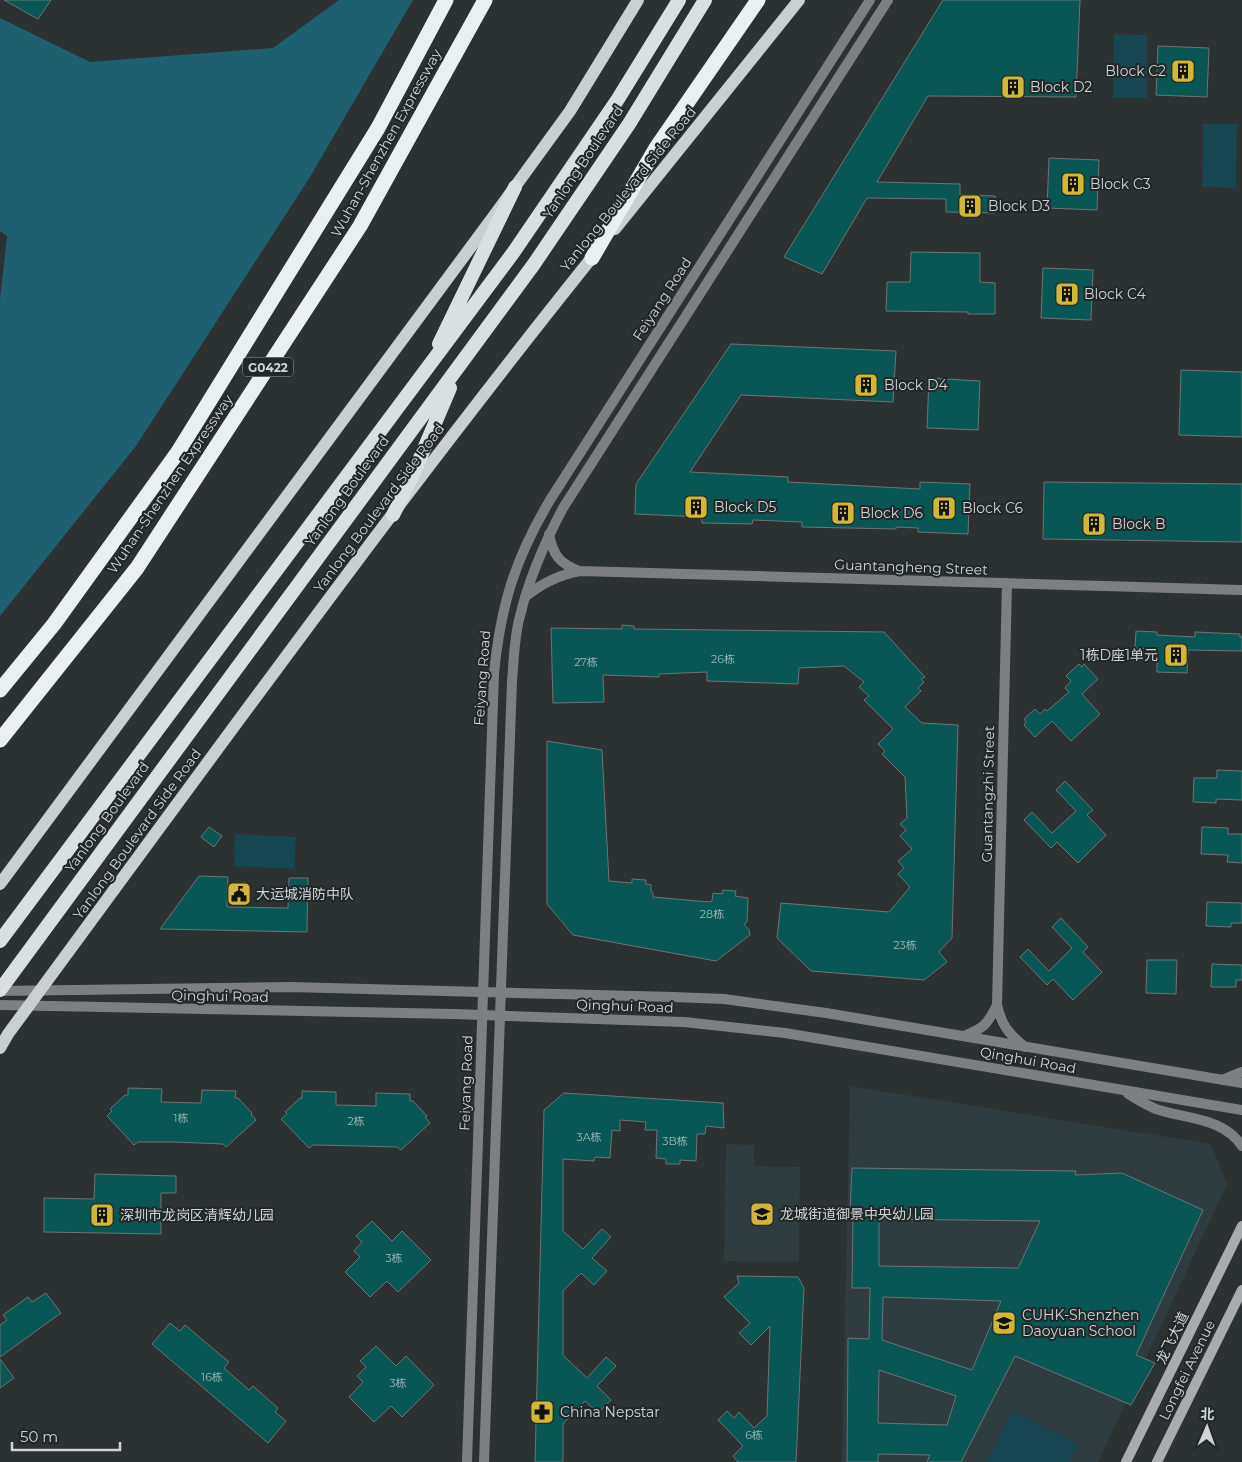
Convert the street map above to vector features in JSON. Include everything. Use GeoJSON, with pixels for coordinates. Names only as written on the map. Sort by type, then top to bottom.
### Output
{"type":"FeatureCollection","features":[{"type":"Feature","properties":{"kind":"highway","name":"Wuhan-Shenzhen Expressway"},"geometry":{"type":"LineString","coordinates":[[0,690],[54,624],[178,452],[378,128],[446,0]]}},
{"type":"Feature","properties":{"kind":"highway","name":"Wuhan-Shenzhen Expressway"},"geometry":{"type":"LineString","coordinates":[[0,740],[137,568],[360,226],[485,0]]}},
{"type":"Feature","properties":{"kind":"highway","name":"Yanlong Boulevard"},"geometry":{"type":"LineString","coordinates":[[0,941],[513,253],[618,99],[679,0]]}},
{"type":"Feature","properties":{"kind":"highway","name":"Yanlong Boulevard"},"geometry":{"type":"LineString","coordinates":[[0,991],[534,264],[634,116],[705,0]]}},
{"type":"Feature","properties":{"kind":"highway"},"geometry":{"type":"LineString","coordinates":[[592,258],[656,148],[758,0]]}},
{"type":"Feature","properties":{"kind":"highway"},"geometry":{"type":"LineString","coordinates":[[423,375],[515,187]]}},
{"type":"Feature","properties":{"kind":"highway"},"geometry":{"type":"LineString","coordinates":[[392,515],[415,470],[462,360]]}},
{"type":"Feature","properties":{"kind":"main road"},"geometry":{"type":"LineString","coordinates":[[0,884],[570,111],[638,0]]}},
{"type":"Feature","properties":{"kind":"main road","name":"Yanlong Boulevard Side Road"},"geometry":{"type":"LineString","coordinates":[[0,1048],[300,637],[392,515],[530,334],[799,0]]}},
{"type":"Feature","properties":{"kind":"main road","name":"龙飞大道"},"geometry":{"type":"LineString","coordinates":[[1126,1462],[1242,1226]]}},
{"type":"Feature","properties":{"kind":"main road","name":"Longfei Avenue"},"geometry":{"type":"LineString","coordinates":[[1157,1462],[1242,1290]]}},
{"type":"Feature","properties":{"kind":"street","name":"Feiyang Road"},"geometry":{"type":"LineString","coordinates":[[467,1462],[494,673],[501,620],[515,571],[525,545],[550,500],[870,0]]}},
{"type":"Feature","properties":{"kind":"street","name":"Feiyang Road"},"geometry":{"type":"LineString","coordinates":[[484,1462],[512,681],[518,626],[525,597],[549,534],[563,508],[888,0]]}},
{"type":"Feature","properties":{"kind":"street","name":"Guantangheng Street"},"geometry":{"type":"LineString","coordinates":[[549,534],[551,546],[557,557],[567,566],[580,571]]}},
{"type":"Feature","properties":{"kind":"street","name":"Guantangheng Street"},"geometry":{"type":"LineString","coordinates":[[525,597],[552,578],[580,571],[1242,590]]}},
{"type":"Feature","properties":{"kind":"street","name":"Guantangzhi Street"},"geometry":{"type":"LineString","coordinates":[[1007,583],[997,1005],[1001,1022],[1010,1035],[1025,1046]]}},
{"type":"Feature","properties":{"kind":"street","name":"Qinghui Road"},"geometry":{"type":"LineString","coordinates":[[0,991],[290,987],[724,1000],[826,1013],[1242,1083]]}},
{"type":"Feature","properties":{"kind":"street","name":"Qinghui Road"},"geometry":{"type":"LineString","coordinates":[[0,1005],[500,1016],[684,1022],[732,1026],[785,1033],[1242,1110]]}},
{"type":"Feature","properties":{"kind":"street"},"geometry":{"type":"LineString","coordinates":[[964,1036],[980,1030],[990,1020],[997,1005]]}},
{"type":"Feature","properties":{"kind":"street"},"geometry":{"type":"LineString","coordinates":[[1222,1080],[1242,1072]]}},
{"type":"Feature","properties":{"kind":"street"},"geometry":{"type":"LineString","coordinates":[[1121,1090],[1155,1108],[1225,1128],[1237,1138],[1242,1146]]}},
{"type":"Feature","properties":{"kind":"shaded area"},"geometry":{"type":"Polygon","coordinates":[[[339,0],[413,0],[310,177],[136,446],[0,616],[0,300],[7,236],[0,231],[0,18],[90,62],[273,48],[339,0]]]}},
{"type":"Feature","properties":{"kind":"shaded area"},"geometry":{"type":"Polygon","coordinates":[[[1114,34],[1147,35],[1147,98],[1113,98],[1114,34]]]}},
{"type":"Feature","properties":{"kind":"shaded area"},"geometry":{"type":"Polygon","coordinates":[[[1203,124],[1237,124],[1236,188],[1202,187],[1203,124]]]}},
{"type":"Feature","properties":{"kind":"shaded area"},"geometry":{"type":"Polygon","coordinates":[[[235,834],[296,837],[294,869],[234,866],[235,834]]]}},
{"type":"Feature","properties":{"kind":"shaded area","name":"CUHK-Shenzhen Daoyuan School"},"geometry":{"type":"Polygon","coordinates":[[[850,1086],[1211,1144],[1227,1184],[1098,1462],[842,1462],[850,1086]]]}},
{"type":"Feature","properties":{"kind":"shaded area","name":"龙城街道御景中央幼儿园"},"geometry":{"type":"Polygon","coordinates":[[[726,1144],[754,1145],[754,1166],[800,1167],[799,1262],[724,1261],[726,1144]]]}},
{"type":"Feature","properties":{"kind":"shaded area"},"geometry":{"type":"Polygon","coordinates":[[[1012,1411],[1078,1444],[1069,1462],[987,1462],[1012,1411]]]}},
{"type":"Feature","properties":{"kind":"building"},"geometry":{"type":"Polygon","coordinates":[[[4,0],[51,0],[38,19],[4,0]]]}},
{"type":"Feature","properties":{"kind":"building"},"geometry":{"type":"Polygon","coordinates":[[[943,0],[1080,0],[1076,97],[928,96],[877,182],[960,184],[960,195],[995,196],[995,213],[946,212],[946,199],[867,198],[822,274],[784,257],[943,0]]]}},
{"type":"Feature","properties":{"kind":"building","name":"Block C2"},"geometry":{"type":"Polygon","coordinates":[[[1158,46],[1209,48],[1207,97],[1156,95],[1158,46]]]}},
{"type":"Feature","properties":{"kind":"building","name":"Block C3"},"geometry":{"type":"Polygon","coordinates":[[[1049,158],[1099,160],[1097,210],[1047,208],[1049,158]]]}},
{"type":"Feature","properties":{"kind":"building"},"geometry":{"type":"Polygon","coordinates":[[[911,252],[980,253],[980,282],[995,283],[995,314],[886,311],[887,282],[910,282],[911,252]]]}},
{"type":"Feature","properties":{"kind":"building","name":"Block C4"},"geometry":{"type":"Polygon","coordinates":[[[1043,268],[1093,270],[1091,320],[1041,318],[1043,268]]]}},
{"type":"Feature","properties":{"kind":"building"},"geometry":{"type":"Polygon","coordinates":[[[731,344],[896,351],[893,402],[741,395],[690,472],[788,477],[788,482],[920,489],[920,482],[970,484],[968,534],[918,532],[918,528],[896,527],[896,529],[802,527],[802,522],[753,520],[752,524],[702,523],[702,517],[635,514],[636,484],[731,344]]]}},
{"type":"Feature","properties":{"kind":"building"},"geometry":{"type":"Polygon","coordinates":[[[1181,370],[1242,372],[1242,437],[1179,435],[1181,370]]]}},
{"type":"Feature","properties":{"kind":"building"},"geometry":{"type":"Polygon","coordinates":[[[929,378],[980,381],[978,430],[927,428],[929,378]]]}},
{"type":"Feature","properties":{"kind":"building"},"geometry":{"type":"Polygon","coordinates":[[[1044,482],[1242,484],[1242,542],[1043,539],[1044,482]]]}},
{"type":"Feature","properties":{"kind":"building"},"geometry":{"type":"Polygon","coordinates":[[[622,625],[634,626],[634,629],[884,632],[925,677],[921,679],[924,682],[918,688],[921,691],[905,707],[922,723],[958,725],[952,938],[939,952],[947,962],[924,980],[811,971],[777,938],[781,903],[889,912],[910,887],[898,874],[904,868],[898,861],[912,849],[900,836],[906,830],[900,824],[907,818],[905,777],[882,754],[885,751],[878,744],[893,729],[864,700],[869,696],[859,687],[864,682],[844,666],[799,668],[798,684],[707,681],[707,672],[659,674],[659,677],[603,675],[604,702],[553,703],[551,628],[622,629],[622,625]]]}},
{"type":"Feature","properties":{"kind":"building","name":"1栋D座1单元"},"geometry":{"type":"Polygon","coordinates":[[[1136,631],[1157,632],[1157,635],[1195,637],[1195,632],[1240,634],[1240,637],[1242,637],[1242,651],[1188,650],[1187,673],[1157,672],[1157,649],[1135,648],[1136,631]]]}},
{"type":"Feature","properties":{"kind":"building"},"geometry":{"type":"Polygon","coordinates":[[[1079,664],[1082,667],[1084,664],[1098,679],[1082,694],[1100,714],[1071,741],[1052,721],[1035,737],[1024,725],[1026,722],[1024,719],[1035,709],[1040,714],[1045,709],[1047,711],[1069,692],[1065,688],[1071,681],[1066,676],[1079,664]]]}},
{"type":"Feature","properties":{"kind":"building"},"geometry":{"type":"Polygon","coordinates":[[[547,741],[602,750],[609,881],[632,883],[632,879],[646,880],[646,884],[651,885],[653,897],[709,902],[712,901],[713,893],[722,894],[723,890],[736,891],[735,896],[748,898],[747,922],[744,924],[749,930],[750,935],[716,961],[573,935],[547,904],[547,741]]]}},
{"type":"Feature","properties":{"kind":"building"},"geometry":{"type":"Polygon","coordinates":[[[1217,770],[1242,771],[1242,800],[1216,799],[1216,803],[1193,802],[1194,778],[1217,778],[1217,770]]]}},
{"type":"Feature","properties":{"kind":"building"},"geometry":{"type":"Polygon","coordinates":[[[1065,781],[1093,810],[1087,815],[1106,835],[1078,863],[1057,842],[1051,848],[1024,820],[1032,812],[1052,833],[1076,811],[1056,790],[1065,781]]]}},
{"type":"Feature","properties":{"kind":"building"},"geometry":{"type":"Polygon","coordinates":[[[209,827],[222,836],[214,847],[201,837],[209,827]]]}},
{"type":"Feature","properties":{"kind":"building"},"geometry":{"type":"Polygon","coordinates":[[[1202,827],[1228,828],[1228,834],[1242,834],[1242,863],[1227,862],[1228,855],[1201,854],[1202,827]]]}},
{"type":"Feature","properties":{"kind":"building"},"geometry":{"type":"Polygon","coordinates":[[[199,876],[228,877],[227,907],[288,908],[289,878],[308,878],[307,932],[160,929],[199,876]]]}},
{"type":"Feature","properties":{"kind":"building"},"geometry":{"type":"Polygon","coordinates":[[[1207,902],[1242,903],[1242,923],[1231,923],[1231,927],[1206,926],[1207,902]]]}},
{"type":"Feature","properties":{"kind":"building"},"geometry":{"type":"Polygon","coordinates":[[[1061,918],[1088,947],[1083,952],[1102,972],[1073,1000],[1053,979],[1047,985],[1020,957],[1028,949],[1049,971],[1072,948],[1052,927],[1061,918]]]}},
{"type":"Feature","properties":{"kind":"building"},"geometry":{"type":"Polygon","coordinates":[[[1147,960],[1177,960],[1176,994],[1146,993],[1147,960]]]}},
{"type":"Feature","properties":{"kind":"building"},"geometry":{"type":"Polygon","coordinates":[[[1212,964],[1242,965],[1242,980],[1236,980],[1236,987],[1211,987],[1212,964]]]}},
{"type":"Feature","properties":{"kind":"building"},"geometry":{"type":"Polygon","coordinates":[[[128,1088],[162,1089],[161,1102],[201,1103],[202,1090],[236,1091],[235,1098],[238,1098],[256,1120],[226,1147],[223,1144],[174,1142],[138,1142],[134,1145],[107,1116],[112,1111],[110,1109],[125,1095],[128,1095],[128,1088]]]}},
{"type":"Feature","properties":{"kind":"building"},"geometry":{"type":"Polygon","coordinates":[[[302,1091],[336,1092],[336,1105],[376,1106],[376,1093],[410,1094],[410,1101],[413,1101],[427,1116],[425,1117],[430,1123],[401,1150],[397,1147],[362,1146],[313,1145],[309,1148],[281,1119],[287,1114],[285,1112],[302,1098],[302,1091]]]}},
{"type":"Feature","properties":{"kind":"building"},"geometry":{"type":"Polygon","coordinates":[[[564,1093],[723,1103],[724,1128],[706,1126],[705,1134],[697,1134],[696,1161],[680,1160],[680,1164],[666,1164],[666,1159],[656,1158],[657,1130],[645,1130],[646,1122],[620,1120],[620,1131],[612,1130],[610,1158],[595,1157],[594,1161],[563,1159],[563,1231],[583,1249],[602,1229],[611,1237],[592,1258],[607,1271],[594,1285],[581,1273],[563,1291],[563,1355],[587,1378],[606,1357],[616,1366],[597,1386],[611,1400],[598,1413],[585,1401],[563,1424],[563,1462],[535,1462],[544,1110],[564,1093]]]}},
{"type":"Feature","properties":{"kind":"building"},"geometry":{"type":"Polygon","coordinates":[[[852,1168],[1076,1171],[1075,1175],[1122,1173],[1203,1210],[1136,1355],[1155,1363],[1131,1405],[1015,1356],[961,1462],[927,1462],[930,1455],[878,1454],[878,1462],[847,1462],[848,1338],[869,1339],[870,1288],[852,1288],[853,1211],[850,1211],[852,1168]],[[879,1219],[879,1266],[1018,1268],[1040,1221],[879,1219]],[[883,1297],[882,1340],[972,1370],[1001,1301],[883,1297]],[[879,1370],[878,1423],[947,1425],[956,1396],[879,1370]]]}},
{"type":"Feature","properties":{"kind":"building","name":"深圳市龙岗区清辉幼儿园"},"geometry":{"type":"Polygon","coordinates":[[[95,1174],[176,1176],[176,1193],[161,1193],[161,1234],[44,1232],[44,1198],[94,1199],[95,1174]]]}},
{"type":"Feature","properties":{"kind":"building"},"geometry":{"type":"Polygon","coordinates":[[[372,1221],[392,1241],[402,1231],[431,1260],[398,1292],[387,1281],[370,1297],[345,1272],[360,1257],[354,1251],[362,1242],[356,1236],[372,1221]]]}},
{"type":"Feature","properties":{"kind":"building"},"geometry":{"type":"Polygon","coordinates":[[[737,1276],[798,1277],[804,1288],[796,1462],[738,1462],[733,1456],[743,1446],[718,1420],[727,1411],[734,1418],[739,1412],[754,1428],[767,1416],[770,1326],[751,1345],[739,1333],[750,1323],[724,1297],[739,1283],[737,1276]]]}},
{"type":"Feature","properties":{"kind":"building"},"geometry":{"type":"Polygon","coordinates":[[[46,1293],[61,1313],[0,1357],[0,1325],[7,1320],[3,1315],[28,1297],[32,1302],[46,1293]]]}},
{"type":"Feature","properties":{"kind":"building"},"geometry":{"type":"Polygon","coordinates":[[[170,1323],[180,1331],[185,1325],[229,1362],[224,1368],[249,1390],[253,1386],[278,1408],[275,1412],[286,1421],[268,1443],[152,1344],[170,1323]]]}},
{"type":"Feature","properties":{"kind":"building"},"geometry":{"type":"Polygon","coordinates":[[[376,1346],[396,1366],[406,1356],[434,1385],[402,1417],[391,1406],[374,1422],[349,1397],[363,1382],[357,1376],[366,1367],[360,1361],[376,1346]]]}},
{"type":"Feature","properties":{"kind":"building"},"geometry":{"type":"Polygon","coordinates":[[[0,1359],[14,1378],[0,1388],[0,1359]]]}},
{"type":"Feature","properties":{"kind":"place","name":"Block C2"},"geometry":{"type":"Point","coordinates":[1183,71]}},
{"type":"Feature","properties":{"kind":"place","name":"Block D2"},"geometry":{"type":"Point","coordinates":[1013,87]}},
{"type":"Feature","properties":{"kind":"place","name":"Block C3"},"geometry":{"type":"Point","coordinates":[1073,184]}},
{"type":"Feature","properties":{"kind":"place","name":"Block D3"},"geometry":{"type":"Point","coordinates":[970,206]}},
{"type":"Feature","properties":{"kind":"place","name":"Block C4"},"geometry":{"type":"Point","coordinates":[1067,294]}},
{"type":"Feature","properties":{"kind":"place","name":"Block D4"},"geometry":{"type":"Point","coordinates":[866,385]}},
{"type":"Feature","properties":{"kind":"place","name":"Block D5"},"geometry":{"type":"Point","coordinates":[696,507]}},
{"type":"Feature","properties":{"kind":"place","name":"Block C6"},"geometry":{"type":"Point","coordinates":[944,508]}},
{"type":"Feature","properties":{"kind":"place","name":"Block D6"},"geometry":{"type":"Point","coordinates":[843,513]}},
{"type":"Feature","properties":{"kind":"place","name":"Block B"},"geometry":{"type":"Point","coordinates":[1094,524]}},
{"type":"Feature","properties":{"kind":"place","name":"1栋D座1单元"},"geometry":{"type":"Point","coordinates":[1176,655]}},
{"type":"Feature","properties":{"kind":"place","name":"大运城消防中队"},"geometry":{"type":"Point","coordinates":[239,894]}},
{"type":"Feature","properties":{"kind":"place","name":"龙城街道御景中央幼儿园"},"geometry":{"type":"Point","coordinates":[762,1214]}},
{"type":"Feature","properties":{"kind":"place","name":"深圳市龙岗区清辉幼儿园"},"geometry":{"type":"Point","coordinates":[102,1215]}},
{"type":"Feature","properties":{"kind":"place","name":"CUHK-Shenzhen Daoyuan School"},"geometry":{"type":"Point","coordinates":[1004,1323]}},
{"type":"Feature","properties":{"kind":"place","name":"China Nepstar"},"geometry":{"type":"Point","coordinates":[542,1412]}}]}
